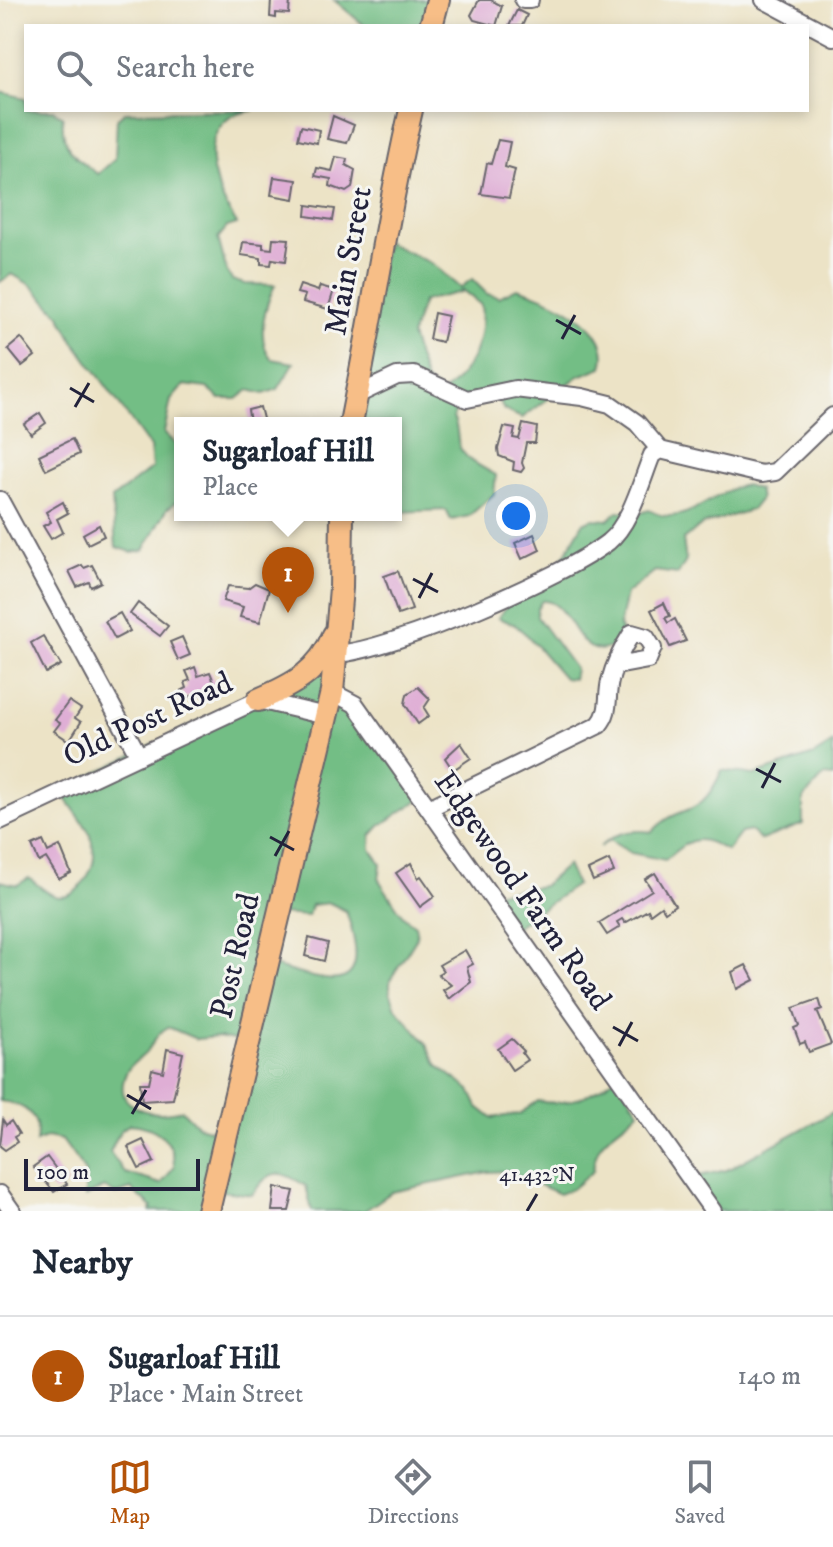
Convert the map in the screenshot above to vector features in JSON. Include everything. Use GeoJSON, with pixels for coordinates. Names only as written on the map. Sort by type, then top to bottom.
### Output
{"type":"FeatureCollection","features":[{"type":"Feature","properties":{"kind":"main road"},"geometry":{"type":"LineString","coordinates":[[432,24],[438,0]]}},
{"type":"Feature","properties":{"kind":"main road","name":"Main Street"},"geometry":{"type":"LineString","coordinates":[[352,417],[382,266],[390,201],[411,112]]}},
{"type":"Feature","properties":{"kind":"main road"},"geometry":{"type":"LineString","coordinates":[[326,716],[337,654],[342,521]]}},
{"type":"Feature","properties":{"kind":"main road"},"geometry":{"type":"LineString","coordinates":[[258,700],[303,678],[318,665],[339,623]]}},
{"type":"Feature","properties":{"kind":"main road","name":"Post Road"},"geometry":{"type":"LineString","coordinates":[[208,1211],[326,716]]}},
{"type":"Feature","properties":{"kind":"street"},"geometry":{"type":"LineString","coordinates":[[523,0],[530,0]]}},
{"type":"Feature","properties":{"kind":"street"},"geometry":{"type":"LineString","coordinates":[[764,0],[809,24]]}},
{"type":"Feature","properties":{"kind":"street"},"geometry":{"type":"LineString","coordinates":[[809,24],[833,37]]}},
{"type":"Feature","properties":{"kind":"street"},"geometry":{"type":"LineString","coordinates":[[357,395],[397,376],[414,375],[467,399],[515,389],[582,397],[619,410],[637,423],[660,450],[761,474],[775,472],[833,416]]}},
{"type":"Feature","properties":{"kind":"street"},"geometry":{"type":"LineString","coordinates":[[337,654],[359,652],[415,633],[552,573],[609,541],[624,521],[652,455],[660,450]]}},
{"type":"Feature","properties":{"kind":"street"},"geometry":{"type":"LineString","coordinates":[[0,500],[139,756]]}},
{"type":"Feature","properties":{"kind":"street"},"geometry":{"type":"LineString","coordinates":[[429,808],[599,725],[606,717],[616,666]]}},
{"type":"Feature","properties":{"kind":"street","name":"Edgewood Farm Road"},"geometry":{"type":"LineString","coordinates":[[332,692],[355,704],[713,1211]]}},
{"type":"Feature","properties":{"kind":"street","name":"Old Post Road"},"geometry":{"type":"LineString","coordinates":[[0,821],[258,700],[326,716]]}},
{"type":"Feature","properties":{"kind":"street"},"geometry":{"type":"LineString","coordinates":[[0,1194],[12,1211]]}},
{"type":"Feature","properties":{"kind":"green space"},"geometry":{"type":"Polygon","coordinates":[[[334,0],[438,0],[432,24],[363,24],[334,0]]]}},
{"type":"Feature","properties":{"kind":"green space"},"geometry":{"type":"Polygon","coordinates":[[[0,92],[24,98],[24,112],[56,112],[63,117],[64,136],[71,151],[98,174],[115,159],[117,119],[124,112],[246,112],[229,118],[213,141],[213,170],[217,185],[237,224],[227,227],[218,238],[232,280],[244,284],[275,285],[265,312],[264,343],[272,359],[294,363],[278,389],[264,394],[249,390],[237,399],[220,399],[207,388],[184,385],[171,400],[164,433],[174,443],[174,504],[167,509],[144,550],[132,552],[116,547],[112,499],[152,468],[150,447],[73,340],[60,315],[32,286],[12,274],[0,282],[0,92]]]}},
{"type":"Feature","properties":{"kind":"green space"},"geometry":{"type":"Polygon","coordinates":[[[386,242],[433,264],[460,288],[472,279],[487,294],[499,297],[517,288],[561,305],[589,326],[599,338],[604,352],[602,367],[579,376],[522,418],[504,410],[495,394],[461,398],[453,418],[461,450],[474,463],[496,475],[494,494],[469,516],[451,520],[446,510],[402,512],[402,417],[351,417],[386,242]],[[461,289],[461,292],[423,301],[411,336],[426,382],[443,393],[461,375],[474,354],[482,318],[481,305],[461,289]]]}},
{"type":"Feature","properties":{"kind":"green space"},"geometry":{"type":"Polygon","coordinates":[[[745,485],[758,489],[760,499],[751,510],[702,525],[683,540],[686,561],[678,574],[655,571],[626,594],[619,626],[625,639],[608,648],[595,649],[577,634],[562,611],[553,603],[542,601],[537,608],[537,617],[575,669],[573,679],[564,678],[514,624],[498,618],[510,602],[561,561],[583,523],[592,519],[608,520],[618,511],[638,514],[649,510],[674,516],[745,485]]]}},
{"type":"Feature","properties":{"kind":"green space"},"geometry":{"type":"Polygon","coordinates":[[[318,662],[420,799],[380,826],[371,836],[371,849],[381,864],[379,880],[403,916],[415,925],[417,937],[390,980],[390,992],[396,1008],[427,1044],[438,1066],[470,1090],[478,1107],[492,1118],[519,1114],[538,1101],[570,1101],[616,1077],[639,1111],[608,1136],[598,1150],[593,1171],[572,1189],[559,1194],[507,1171],[488,1172],[392,1192],[364,1211],[312,1211],[306,1186],[282,1174],[270,1176],[252,1195],[215,1190],[206,1211],[151,1211],[152,1207],[131,1189],[116,1194],[104,1187],[85,1197],[85,1172],[62,1140],[47,1137],[36,1142],[36,1125],[29,1112],[0,1101],[0,881],[17,885],[29,878],[48,893],[62,897],[70,895],[82,885],[93,863],[94,851],[89,832],[61,791],[318,662]],[[330,903],[311,905],[308,916],[278,914],[267,964],[327,979],[341,979],[350,973],[355,961],[354,940],[346,911],[330,903]],[[168,1027],[128,1069],[123,1086],[124,1096],[138,1109],[160,1113],[182,1110],[198,1126],[224,1133],[245,1042],[218,1037],[196,1039],[168,1027]],[[130,1124],[120,1131],[110,1152],[125,1173],[161,1184],[174,1167],[167,1142],[155,1131],[139,1125],[130,1124]]]}},
{"type":"Feature","properties":{"kind":"green space"},"geometry":{"type":"Polygon","coordinates":[[[833,743],[833,777],[824,776],[803,799],[803,824],[761,840],[750,831],[741,833],[727,851],[708,842],[694,840],[665,860],[631,853],[609,840],[600,847],[611,838],[624,833],[652,832],[672,816],[697,805],[714,787],[722,770],[754,775],[814,755],[833,743]]]}},
{"type":"Feature","properties":{"kind":"green space"},"geometry":{"type":"Polygon","coordinates":[[[567,865],[576,885],[515,927],[491,893],[543,886],[567,865]]]}},
{"type":"Feature","properties":{"kind":"green space"},"geometry":{"type":"Polygon","coordinates":[[[833,1112],[833,1211],[712,1211],[690,1178],[727,1170],[833,1112]]]}},
{"type":"Feature","properties":{"kind":"building"},"geometry":{"type":"Polygon","coordinates":[[[271,0],[290,0],[289,14],[276,13],[276,18],[270,17],[271,0]]]}},
{"type":"Feature","properties":{"kind":"building"},"geometry":{"type":"Polygon","coordinates":[[[479,0],[491,0],[502,6],[497,24],[474,20],[471,15],[479,0]]]}},
{"type":"Feature","properties":{"kind":"building"},"geometry":{"type":"Polygon","coordinates":[[[517,10],[527,15],[523,24],[510,24],[517,10]]]}},
{"type":"Feature","properties":{"kind":"building"},"geometry":{"type":"Polygon","coordinates":[[[333,116],[354,125],[347,143],[327,139],[333,116]]]}},
{"type":"Feature","properties":{"kind":"building"},"geometry":{"type":"Polygon","coordinates":[[[301,126],[319,130],[317,143],[298,139],[301,126]]]}},
{"type":"Feature","properties":{"kind":"building"},"geometry":{"type":"Polygon","coordinates":[[[498,140],[510,142],[505,167],[515,170],[509,198],[481,194],[487,163],[491,164],[498,140]]]}},
{"type":"Feature","properties":{"kind":"building"},"geometry":{"type":"Polygon","coordinates":[[[336,157],[347,159],[346,165],[355,170],[352,188],[346,192],[330,186],[331,179],[315,176],[317,168],[332,171],[336,157]]]}},
{"type":"Feature","properties":{"kind":"building"},"geometry":{"type":"Polygon","coordinates":[[[274,177],[297,180],[294,199],[271,195],[274,177]]]}},
{"type":"Feature","properties":{"kind":"building"},"geometry":{"type":"Polygon","coordinates":[[[307,205],[335,209],[333,220],[306,216],[307,205]]]}},
{"type":"Feature","properties":{"kind":"building"},"geometry":{"type":"Polygon","coordinates":[[[273,238],[289,239],[286,261],[272,259],[271,265],[261,264],[261,258],[241,255],[243,242],[263,244],[263,248],[272,249],[273,238]]]}},
{"type":"Feature","properties":{"kind":"building"},"geometry":{"type":"Polygon","coordinates":[[[300,285],[318,291],[320,286],[334,290],[328,309],[303,302],[305,295],[297,293],[300,285]]]}},
{"type":"Feature","properties":{"kind":"building"},"geometry":{"type":"Polygon","coordinates":[[[434,313],[448,316],[442,342],[429,339],[434,313]]]}},
{"type":"Feature","properties":{"kind":"building"},"geometry":{"type":"Polygon","coordinates":[[[21,338],[35,356],[22,366],[8,349],[21,338]]]}},
{"type":"Feature","properties":{"kind":"building"},"geometry":{"type":"Polygon","coordinates":[[[260,407],[262,417],[249,417],[248,410],[260,407]]]}},
{"type":"Feature","properties":{"kind":"building"},"geometry":{"type":"Polygon","coordinates":[[[40,413],[46,423],[31,434],[24,424],[40,413]]]}},
{"type":"Feature","properties":{"kind":"building"},"geometry":{"type":"Polygon","coordinates":[[[523,424],[537,427],[535,443],[526,443],[521,472],[513,470],[514,462],[499,456],[498,449],[504,427],[515,429],[513,438],[519,439],[523,424]]]}},
{"type":"Feature","properties":{"kind":"building"},"geometry":{"type":"Polygon","coordinates":[[[72,439],[79,454],[46,470],[39,455],[72,439]]]}},
{"type":"Feature","properties":{"kind":"building"},"geometry":{"type":"Polygon","coordinates":[[[63,502],[68,513],[57,519],[63,532],[51,539],[43,526],[51,522],[46,512],[63,502]]]}},
{"type":"Feature","properties":{"kind":"building"},"geometry":{"type":"Polygon","coordinates":[[[99,525],[104,536],[88,544],[83,534],[99,525]]]}},
{"type":"Feature","properties":{"kind":"building"},"geometry":{"type":"Polygon","coordinates":[[[534,534],[540,550],[522,559],[515,543],[534,534]]]}},
{"type":"Feature","properties":{"kind":"building"},"geometry":{"type":"Polygon","coordinates":[[[82,565],[84,568],[92,565],[101,582],[91,587],[89,582],[77,587],[69,571],[82,565]]]}},
{"type":"Feature","properties":{"kind":"building"},"geometry":{"type":"Polygon","coordinates":[[[398,571],[412,610],[398,615],[384,576],[398,571]]]}},
{"type":"Feature","properties":{"kind":"building"},"geometry":{"type":"Polygon","coordinates":[[[255,583],[269,589],[260,622],[240,617],[243,607],[223,601],[228,586],[248,588],[255,583]]]}},
{"type":"Feature","properties":{"kind":"building"},"geometry":{"type":"Polygon","coordinates":[[[138,603],[168,626],[160,636],[130,614],[138,603]]]}},
{"type":"Feature","properties":{"kind":"building"},"geometry":{"type":"Polygon","coordinates":[[[664,603],[670,616],[665,618],[668,623],[675,619],[686,641],[670,647],[651,610],[664,603]]]}},
{"type":"Feature","properties":{"kind":"building"},"geometry":{"type":"Polygon","coordinates":[[[120,613],[130,631],[115,639],[105,621],[120,613]]]}},
{"type":"Feature","properties":{"kind":"building"},"geometry":{"type":"Polygon","coordinates":[[[43,636],[61,665],[46,673],[31,643],[43,636]]]}},
{"type":"Feature","properties":{"kind":"building"},"geometry":{"type":"Polygon","coordinates":[[[182,637],[190,655],[178,660],[170,642],[182,637]]]}},
{"type":"Feature","properties":{"kind":"building"},"geometry":{"type":"Polygon","coordinates":[[[195,667],[198,676],[210,672],[215,684],[205,693],[184,698],[181,691],[187,688],[185,682],[190,680],[186,671],[195,667]]]}},
{"type":"Feature","properties":{"kind":"building"},"geometry":{"type":"Polygon","coordinates":[[[418,687],[430,699],[424,708],[429,716],[418,724],[405,704],[407,694],[418,687]]]}},
{"type":"Feature","properties":{"kind":"building"},"geometry":{"type":"Polygon","coordinates":[[[69,701],[81,709],[75,718],[81,722],[69,741],[54,731],[60,723],[55,720],[69,701]]]}},
{"type":"Feature","properties":{"kind":"building"},"geometry":{"type":"Polygon","coordinates":[[[461,743],[471,758],[453,770],[445,758],[461,743]]]}},
{"type":"Feature","properties":{"kind":"building"},"geometry":{"type":"Polygon","coordinates":[[[43,841],[48,852],[60,846],[71,873],[59,879],[46,858],[39,862],[32,846],[43,841]]]}},
{"type":"Feature","properties":{"kind":"building"},"geometry":{"type":"Polygon","coordinates":[[[609,860],[614,872],[593,881],[588,870],[609,860]]]}},
{"type":"Feature","properties":{"kind":"building"},"geometry":{"type":"Polygon","coordinates":[[[411,863],[418,878],[421,876],[435,896],[420,907],[396,873],[411,863]]]}},
{"type":"Feature","properties":{"kind":"building"},"geometry":{"type":"Polygon","coordinates":[[[655,873],[675,905],[665,912],[661,906],[650,914],[648,910],[625,923],[622,919],[617,922],[620,927],[607,935],[599,923],[652,890],[645,879],[655,873]]]}},
{"type":"Feature","properties":{"kind":"building"},"geometry":{"type":"Polygon","coordinates":[[[309,938],[328,943],[324,961],[305,956],[309,938]]]}},
{"type":"Feature","properties":{"kind":"building"},"geometry":{"type":"Polygon","coordinates":[[[465,950],[473,964],[467,967],[471,982],[449,999],[443,990],[451,985],[438,974],[443,971],[439,965],[465,950]]]}},
{"type":"Feature","properties":{"kind":"building"},"geometry":{"type":"Polygon","coordinates":[[[746,965],[754,980],[737,989],[732,972],[746,965]]]}},
{"type":"Feature","properties":{"kind":"building"},"geometry":{"type":"Polygon","coordinates":[[[819,999],[822,1009],[817,1011],[831,1044],[809,1052],[805,1042],[800,1044],[794,1028],[799,1026],[793,1008],[819,999]]]}},
{"type":"Feature","properties":{"kind":"building"},"geometry":{"type":"Polygon","coordinates":[[[512,1039],[524,1051],[522,1053],[527,1060],[512,1070],[498,1049],[512,1039]]]}},
{"type":"Feature","properties":{"kind":"building"},"geometry":{"type":"Polygon","coordinates":[[[167,1049],[183,1053],[173,1099],[142,1101],[140,1083],[149,1083],[152,1069],[163,1072],[167,1049]]]}},
{"type":"Feature","properties":{"kind":"building"},"geometry":{"type":"Polygon","coordinates":[[[3,1120],[6,1125],[11,1121],[19,1134],[14,1137],[17,1142],[5,1150],[0,1146],[3,1120]]]}},
{"type":"Feature","properties":{"kind":"building"},"geometry":{"type":"Polygon","coordinates":[[[143,1140],[154,1162],[139,1169],[128,1147],[143,1140]]]}},
{"type":"Feature","properties":{"kind":"building"},"geometry":{"type":"Polygon","coordinates":[[[47,1157],[67,1184],[54,1192],[33,1167],[47,1157]]]}},
{"type":"Feature","properties":{"kind":"building"},"geometry":{"type":"Polygon","coordinates":[[[275,1187],[294,1191],[289,1211],[272,1211],[275,1187]]]}},
{"type":"Feature","properties":{"kind":"place","name":"Sugarloaf Hill"},"geometry":{"type":"Point","coordinates":[288,613]}}]}
